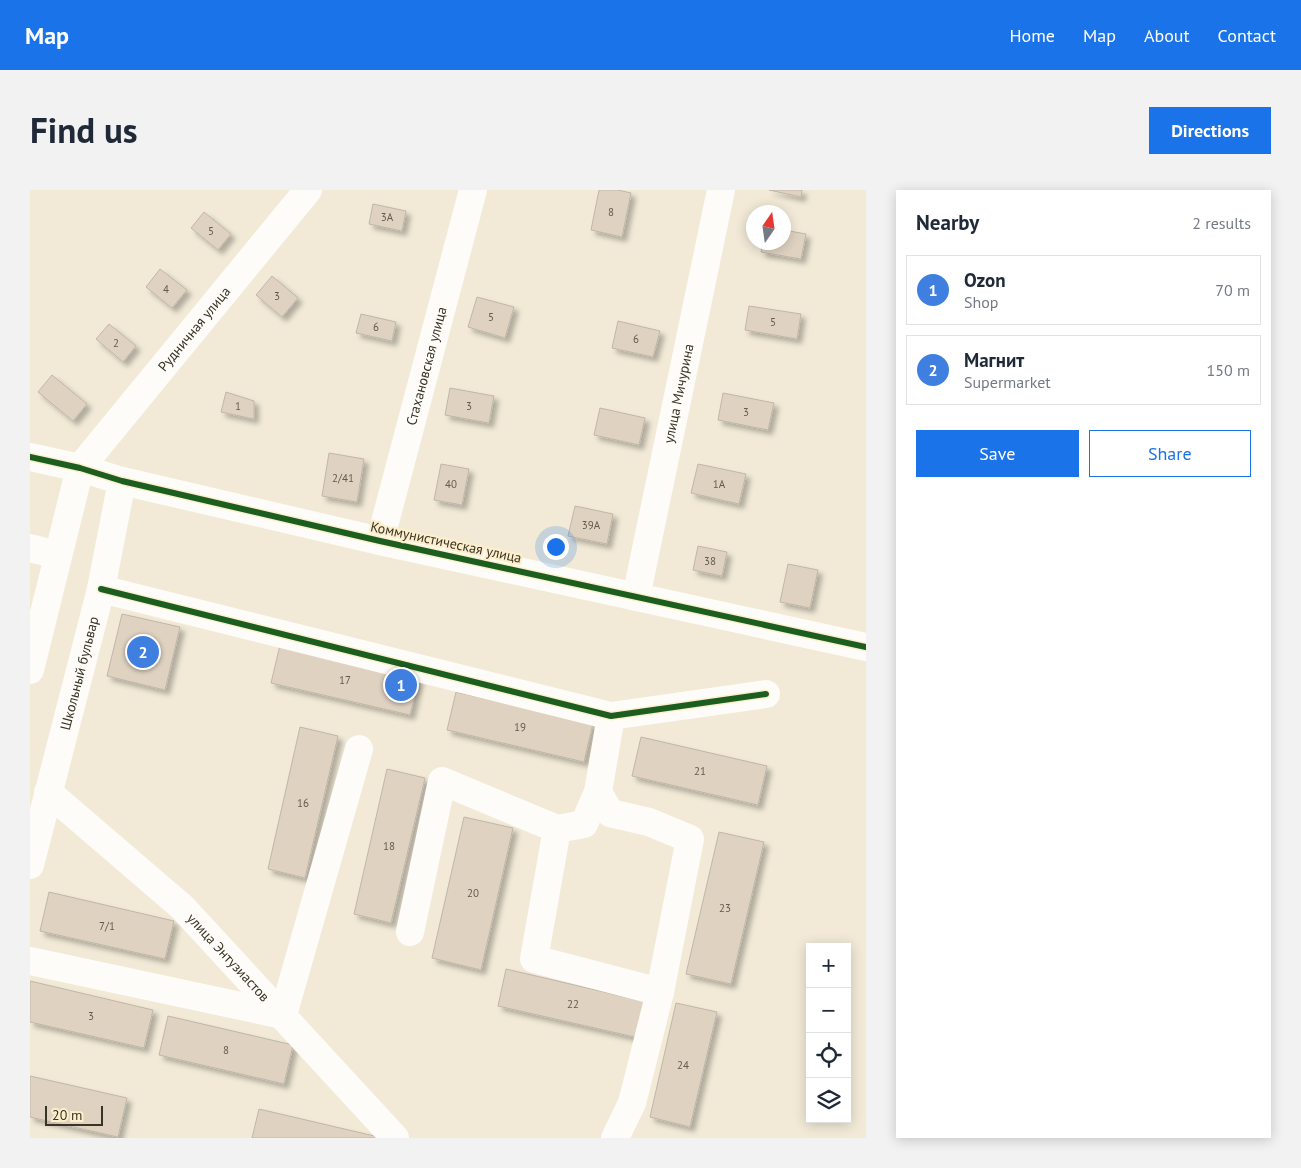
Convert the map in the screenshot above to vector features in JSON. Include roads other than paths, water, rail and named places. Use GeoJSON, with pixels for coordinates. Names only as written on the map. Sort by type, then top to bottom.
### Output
{"type":"FeatureCollection","features":[{"type":"Feature","properties":{"kind":"street","name":"Рудничная улица"},"geometry":{"type":"LineString","coordinates":[[80,468],[308,190]]}},
{"type":"Feature","properties":{"kind":"street","name":"Стахановская улица"},"geometry":{"type":"LineString","coordinates":[[380,541],[473,190]]}},
{"type":"Feature","properties":{"kind":"street","name":"улица Мичурина"},"geometry":{"type":"LineString","coordinates":[[636,597],[721,190]]}},
{"type":"Feature","properties":{"kind":"street","name":"Коммунистическая улица"},"geometry":{"type":"LineString","coordinates":[[30,457],[80,468],[122,481],[380,541],[866,647]]}},
{"type":"Feature","properties":{"kind":"street"},"geometry":{"type":"LineString","coordinates":[[30,670],[80,468]]}},
{"type":"Feature","properties":{"kind":"street","name":"Школьный бульвар"},"geometry":{"type":"LineString","coordinates":[[30,865],[101,589],[122,481]]}},
{"type":"Feature","properties":{"kind":"street"},"geometry":{"type":"LineString","coordinates":[[30,548],[58,555]]}},
{"type":"Feature","properties":{"kind":"street"},"geometry":{"type":"LineString","coordinates":[[101,589],[611,716],[766,694]]}},
{"type":"Feature","properties":{"kind":"street"},"geometry":{"type":"LineString","coordinates":[[410,932],[442,781],[557,829],[584,824],[598,792],[611,716]]}},
{"type":"Feature","properties":{"kind":"street"},"geometry":{"type":"LineString","coordinates":[[30,961],[283,1015],[359,749]]}},
{"type":"Feature","properties":{"kind":"street","name":"улица Энтузиастов"},"geometry":{"type":"LineString","coordinates":[[48,792],[182,907],[395,1138]]}},
{"type":"Feature","properties":{"kind":"street"},"geometry":{"type":"LineString","coordinates":[[598,792],[610,812],[649,822],[690,839],[660,992],[632,1103],[615,1138]]}},
{"type":"Feature","properties":{"kind":"street"},"geometry":{"type":"LineString","coordinates":[[557,829],[534,959],[660,992]]}},
{"type":"Feature","properties":{"kind":"place","name":"Магнит"},"geometry":{"type":"Point","coordinates":[143,652]}},
{"type":"Feature","properties":{"kind":"place","name":"Ozon"},"geometry":{"type":"Point","coordinates":[401,685]}}]}
